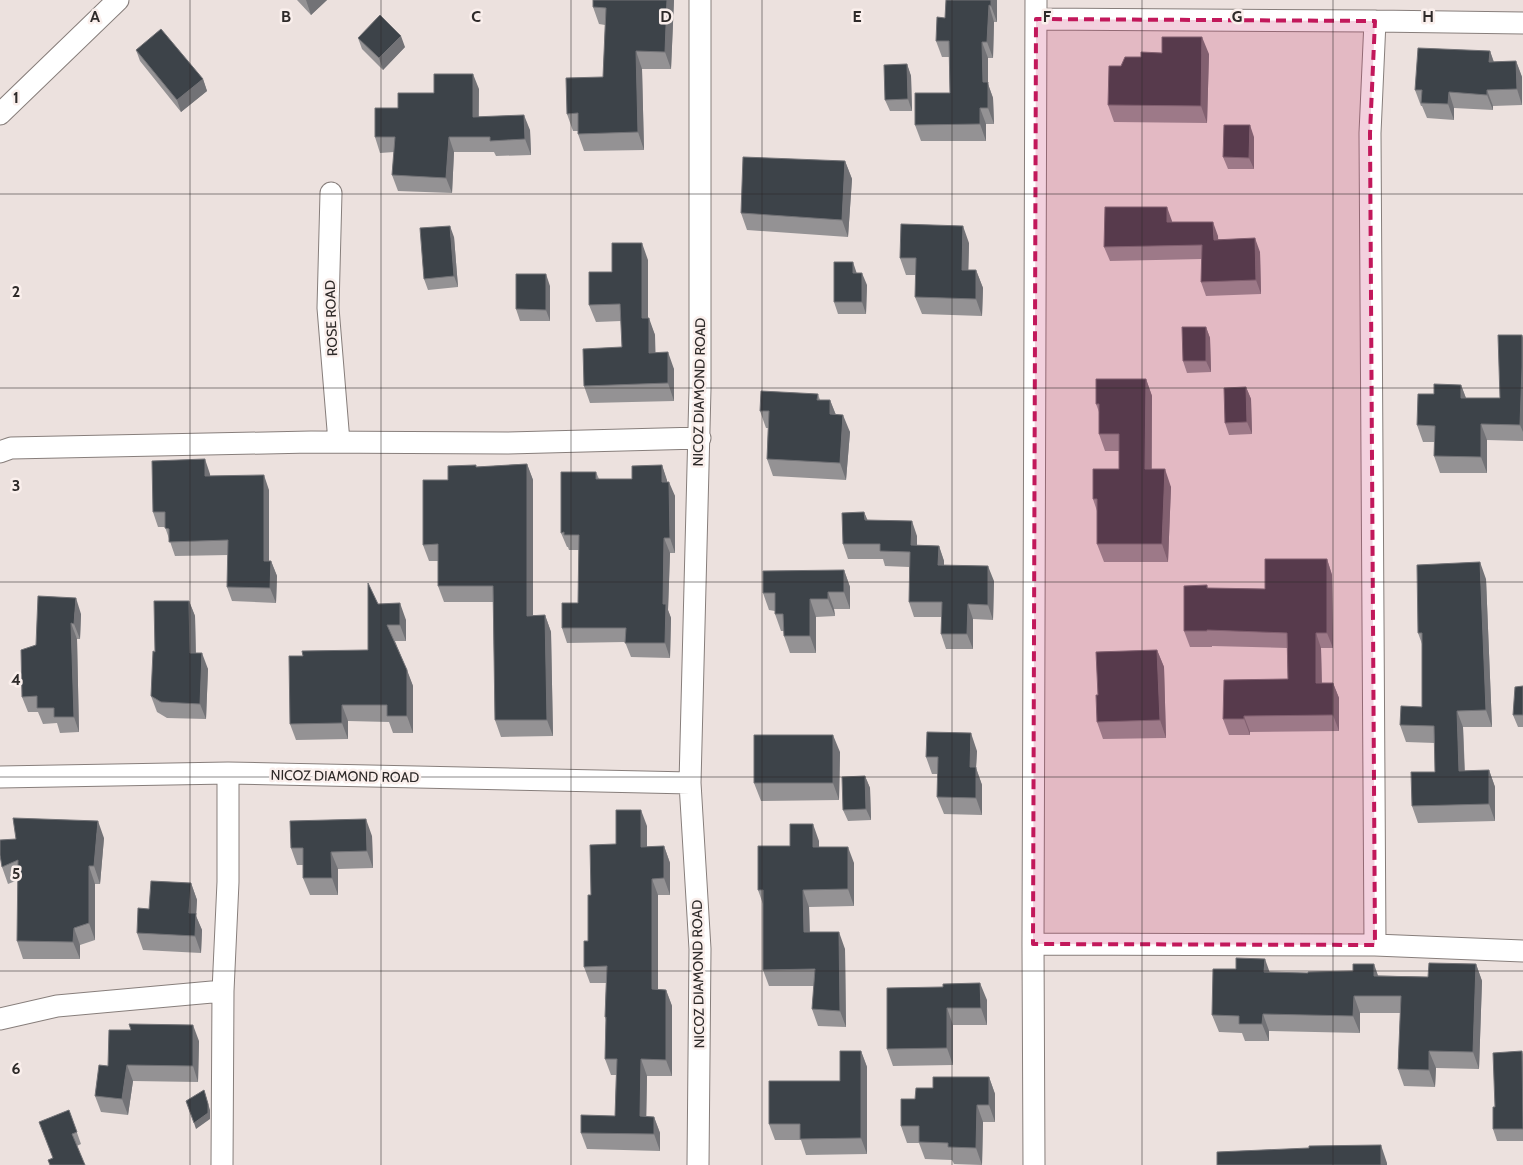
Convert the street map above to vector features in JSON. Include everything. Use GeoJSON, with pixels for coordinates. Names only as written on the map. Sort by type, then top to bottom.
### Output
{"type":"FeatureCollection","features":[{"type":"Feature","properties":{"kind":"street","name":"NICOZ DIAMOND ROAD"},"geometry":{"type":"LineString","coordinates":[[698,1165],[700,949],[690,783],[700,438],[700,0]]}},
{"type":"Feature","properties":{"kind":"street"},"geometry":{"type":"LineString","coordinates":[[0,114],[112,2]]}},
{"type":"Feature","properties":{"kind":"street"},"geometry":{"type":"LineString","coordinates":[[1034,1165],[1036,10],[1375,21],[1523,23]]}},
{"type":"Feature","properties":{"kind":"street"},"geometry":{"type":"LineString","coordinates":[[1375,21],[1370,133],[1375,945]]}},
{"type":"Feature","properties":{"kind":"street","name":"ROSE ROAD"},"geometry":{"type":"LineString","coordinates":[[331,194],[328,308],[339,442]]}},
{"type":"Feature","properties":{"kind":"street"},"geometry":{"type":"LineString","coordinates":[[0,452],[12,448],[123,445],[339,442],[508,443],[700,438]]}},
{"type":"Feature","properties":{"kind":"street","name":"NICOZ DIAMOND ROAD"},"geometry":{"type":"LineString","coordinates":[[0,777],[228,774],[690,783]]}},
{"type":"Feature","properties":{"kind":"street"},"geometry":{"type":"LineString","coordinates":[[222,1165],[223,991],[228,882],[228,774]]}},
{"type":"Feature","properties":{"kind":"street"},"geometry":{"type":"LineString","coordinates":[[1033,944],[1375,945],[1523,951]]}},
{"type":"Feature","properties":{"kind":"street"},"geometry":{"type":"LineString","coordinates":[[0,1019],[57,1006],[223,991]]}},
{"type":"Feature","properties":{"kind":"highlighted area"},"geometry":{"type":"Polygon","coordinates":[[[1036,19],[1375,21],[1370,133],[1375,945],[1033,944],[1036,19]]]}},
{"type":"Feature","properties":{"kind":"building"},"geometry":{"type":"Polygon","coordinates":[[[593,0],[667,0],[665,52],[636,51],[638,132],[578,134],[578,113],[567,114],[566,78],[603,77],[606,8],[593,7],[593,0]]]}},
{"type":"Feature","properties":{"kind":"building"},"geometry":{"type":"Polygon","coordinates":[[[946,0],[991,0],[991,6],[989,5],[987,42],[982,42],[983,82],[988,82],[988,108],[980,108],[980,124],[915,125],[915,93],[950,93],[949,41],[936,41],[937,17],[945,18],[946,0]]]}},
{"type":"Feature","properties":{"kind":"building"},"geometry":{"type":"Polygon","coordinates":[[[380,15],[401,36],[379,58],[358,38],[380,15]]]}},
{"type":"Feature","properties":{"kind":"building"},"geometry":{"type":"Polygon","coordinates":[[[161,29],[203,79],[177,100],[136,50],[161,29]]]}},
{"type":"Feature","properties":{"kind":"building"},"geometry":{"type":"Polygon","coordinates":[[[1162,37],[1202,37],[1201,106],[1108,105],[1109,66],[1121,66],[1125,57],[1141,57],[1141,52],[1162,53],[1162,37]]]}},
{"type":"Feature","properties":{"kind":"building"},"geometry":{"type":"Polygon","coordinates":[[[1418,48],[1490,51],[1489,62],[1516,61],[1517,89],[1487,90],[1487,95],[1449,92],[1448,104],[1421,103],[1422,90],[1415,90],[1418,48]]]}},
{"type":"Feature","properties":{"kind":"building"},"geometry":{"type":"Polygon","coordinates":[[[907,64],[908,99],[885,100],[884,65],[907,64]]]}},
{"type":"Feature","properties":{"kind":"building"},"geometry":{"type":"Polygon","coordinates":[[[434,74],[473,74],[473,117],[524,115],[525,139],[490,141],[490,137],[449,137],[446,178],[392,175],[395,137],[375,137],[375,108],[398,108],[398,93],[434,93],[434,74]]]}},
{"type":"Feature","properties":{"kind":"building"},"geometry":{"type":"Polygon","coordinates":[[[1224,125],[1250,125],[1249,158],[1223,157],[1224,125]]]}},
{"type":"Feature","properties":{"kind":"building"},"geometry":{"type":"Polygon","coordinates":[[[743,157],[845,161],[842,220],[741,213],[743,157]]]}},
{"type":"Feature","properties":{"kind":"building"},"geometry":{"type":"Polygon","coordinates":[[[1105,207],[1167,207],[1167,222],[1213,222],[1214,240],[1255,238],[1256,280],[1201,282],[1202,245],[1104,247],[1105,207]]]}},
{"type":"Feature","properties":{"kind":"building"},"geometry":{"type":"Polygon","coordinates":[[[901,224],[963,226],[962,270],[976,270],[976,299],[915,297],[916,258],[900,258],[901,224]]]}},
{"type":"Feature","properties":{"kind":"building"},"geometry":{"type":"Polygon","coordinates":[[[450,226],[454,276],[424,279],[420,228],[450,226]]]}},
{"type":"Feature","properties":{"kind":"building"},"geometry":{"type":"Polygon","coordinates":[[[612,243],[642,243],[642,318],[649,318],[649,353],[668,352],[668,383],[584,386],[583,349],[622,347],[620,304],[589,305],[589,272],[612,272],[612,243]]]}},
{"type":"Feature","properties":{"kind":"building"},"geometry":{"type":"Polygon","coordinates":[[[834,262],[853,262],[853,273],[862,273],[862,302],[834,302],[834,262]]]}},
{"type":"Feature","properties":{"kind":"building"},"geometry":{"type":"Polygon","coordinates":[[[516,274],[546,274],[546,310],[516,309],[516,274]]]}},
{"type":"Feature","properties":{"kind":"building"},"geometry":{"type":"Polygon","coordinates":[[[1182,327],[1206,327],[1206,361],[1183,361],[1182,327]]]}},
{"type":"Feature","properties":{"kind":"building"},"geometry":{"type":"Polygon","coordinates":[[[1498,335],[1522,335],[1520,425],[1481,424],[1481,457],[1434,456],[1435,426],[1417,425],[1418,394],[1434,394],[1434,384],[1461,385],[1461,398],[1500,398],[1498,335]]]}},
{"type":"Feature","properties":{"kind":"building"},"geometry":{"type":"Polygon","coordinates":[[[1096,379],[1146,379],[1145,469],[1165,469],[1162,544],[1097,544],[1097,499],[1093,499],[1093,469],[1119,469],[1119,434],[1099,434],[1099,404],[1096,404],[1096,379]]]}},
{"type":"Feature","properties":{"kind":"building"},"geometry":{"type":"Polygon","coordinates":[[[1246,387],[1247,422],[1225,423],[1224,388],[1246,387]]]}},
{"type":"Feature","properties":{"kind":"building"},"geometry":{"type":"Polygon","coordinates":[[[761,391],[818,394],[817,400],[830,400],[830,414],[843,415],[840,463],[767,459],[769,411],[760,411],[761,391]]]}},
{"type":"Feature","properties":{"kind":"building"},"geometry":{"type":"Polygon","coordinates":[[[205,459],[205,476],[264,475],[264,561],[271,561],[270,588],[227,587],[228,540],[169,542],[169,529],[165,528],[165,512],[153,512],[152,461],[205,459]]]}},
{"type":"Feature","properties":{"kind":"building"},"geometry":{"type":"Polygon","coordinates":[[[527,464],[527,616],[545,615],[547,720],[495,720],[493,586],[438,586],[438,544],[423,545],[423,480],[448,480],[448,466],[476,465],[476,467],[527,464]]]}},
{"type":"Feature","properties":{"kind":"building"},"geometry":{"type":"Polygon","coordinates":[[[662,465],[662,482],[669,482],[670,538],[664,538],[663,604],[666,604],[665,643],[625,643],[626,628],[562,628],[562,603],[578,603],[579,535],[564,535],[564,532],[561,533],[561,472],[596,472],[596,479],[632,479],[632,466],[662,465]]]}},
{"type":"Feature","properties":{"kind":"building"},"geometry":{"type":"Polygon","coordinates":[[[864,512],[865,520],[912,521],[911,545],[939,546],[938,565],[988,566],[988,605],[968,604],[967,634],[941,634],[942,602],[909,602],[910,552],[880,551],[880,544],[843,544],[842,513],[864,512]]]}},
{"type":"Feature","properties":{"kind":"building"},"geometry":{"type":"Polygon","coordinates":[[[1265,559],[1327,559],[1327,633],[1316,633],[1316,683],[1333,683],[1333,715],[1244,716],[1244,719],[1223,719],[1224,680],[1288,679],[1287,633],[1184,631],[1184,586],[1207,585],[1207,588],[1265,589],[1265,559]]]}},
{"type":"Feature","properties":{"kind":"building"},"geometry":{"type":"Polygon","coordinates":[[[1480,562],[1486,710],[1457,711],[1459,771],[1489,770],[1489,804],[1412,806],[1411,772],[1435,772],[1434,726],[1400,725],[1401,706],[1422,707],[1422,633],[1418,633],[1417,565],[1480,562]]]}},
{"type":"Feature","properties":{"kind":"building"},"geometry":{"type":"Polygon","coordinates":[[[844,570],[844,592],[828,592],[828,599],[810,599],[810,636],[784,636],[783,614],[775,614],[775,593],[763,593],[763,571],[844,570]]]}},
{"type":"Feature","properties":{"kind":"building"},"geometry":{"type":"Polygon","coordinates":[[[368,583],[378,604],[400,603],[400,625],[387,625],[407,670],[407,716],[387,716],[387,705],[342,705],[342,723],[290,724],[289,656],[303,656],[302,651],[368,650],[368,583]]]}},
{"type":"Feature","properties":{"kind":"building"},"geometry":{"type":"Polygon","coordinates":[[[38,596],[76,598],[74,624],[71,623],[74,717],[54,717],[54,708],[37,708],[37,696],[22,697],[21,650],[36,645],[38,596]]]}},
{"type":"Feature","properties":{"kind":"building"},"geometry":{"type":"Polygon","coordinates":[[[154,601],[189,601],[190,653],[202,653],[200,704],[161,702],[151,696],[153,651],[155,652],[154,601]]]}},
{"type":"Feature","properties":{"kind":"building"},"geometry":{"type":"Polygon","coordinates":[[[1157,650],[1160,720],[1097,722],[1096,652],[1157,650]]]}},
{"type":"Feature","properties":{"kind":"building"},"geometry":{"type":"Polygon","coordinates":[[[1523,686],[1523,715],[1513,715],[1515,687],[1523,686]]]}},
{"type":"Feature","properties":{"kind":"building"},"geometry":{"type":"Polygon","coordinates":[[[927,732],[971,733],[970,767],[976,767],[976,798],[937,797],[938,757],[926,757],[927,732]]]}},
{"type":"Feature","properties":{"kind":"building"},"geometry":{"type":"Polygon","coordinates":[[[754,735],[833,735],[833,783],[754,783],[754,735]]]}},
{"type":"Feature","properties":{"kind":"building"},"geometry":{"type":"Polygon","coordinates":[[[865,776],[866,809],[843,810],[842,777],[865,776]]]}},
{"type":"Feature","properties":{"kind":"building"},"geometry":{"type":"Polygon","coordinates":[[[616,810],[641,810],[641,847],[664,846],[664,878],[652,879],[652,989],[666,990],[666,1060],[641,1059],[640,1116],[654,1117],[654,1134],[581,1133],[581,1115],[615,1116],[617,1059],[605,1059],[607,966],[584,967],[584,941],[588,941],[588,895],[591,895],[590,845],[616,844],[616,810]]]}},
{"type":"Feature","properties":{"kind":"building"},"geometry":{"type":"Polygon","coordinates":[[[13,818],[98,821],[94,866],[89,866],[89,923],[74,928],[73,942],[17,941],[18,860],[2,867],[0,855],[0,840],[16,839],[13,818]]]}},
{"type":"Feature","properties":{"kind":"building"},"geometry":{"type":"Polygon","coordinates":[[[366,819],[367,851],[331,852],[332,878],[303,878],[303,848],[291,848],[290,821],[366,819]]]}},
{"type":"Feature","properties":{"kind":"building"},"geometry":{"type":"Polygon","coordinates":[[[790,824],[813,824],[813,847],[848,847],[848,889],[803,890],[804,932],[839,932],[840,1011],[812,1009],[815,969],[763,970],[763,890],[758,890],[758,846],[790,846],[790,824]]]}},
{"type":"Feature","properties":{"kind":"building"},"geometry":{"type":"Polygon","coordinates":[[[151,881],[191,883],[189,913],[196,913],[195,936],[137,933],[138,908],[149,909],[151,881]]]}},
{"type":"Feature","properties":{"kind":"building"},"geometry":{"type":"Polygon","coordinates":[[[1236,958],[1265,959],[1264,972],[1353,971],[1353,964],[1374,964],[1374,976],[1428,977],[1429,963],[1476,964],[1473,1052],[1429,1051],[1429,1070],[1398,1069],[1401,996],[1354,996],[1353,1016],[1263,1014],[1262,1024],[1239,1024],[1239,1016],[1212,1015],[1213,969],[1236,969],[1236,958]]]}},
{"type":"Feature","properties":{"kind":"building"},"geometry":{"type":"Polygon","coordinates":[[[980,983],[981,1008],[947,1008],[947,1048],[887,1049],[887,988],[943,987],[943,984],[980,983]]]}},
{"type":"Feature","properties":{"kind":"building"},"geometry":{"type":"Polygon","coordinates":[[[129,1024],[193,1025],[193,1066],[127,1065],[122,1099],[95,1096],[99,1065],[108,1066],[109,1030],[131,1030],[129,1024]]]}},
{"type":"Feature","properties":{"kind":"building"},"geometry":{"type":"Polygon","coordinates":[[[840,1051],[861,1051],[861,1138],[800,1139],[800,1124],[769,1124],[769,1081],[840,1081],[840,1051]]]}},
{"type":"Feature","properties":{"kind":"building"},"geometry":{"type":"Polygon","coordinates":[[[1522,1051],[1523,1129],[1493,1129],[1493,1107],[1495,1107],[1493,1053],[1522,1051]]]}},
{"type":"Feature","properties":{"kind":"building"},"geometry":{"type":"Polygon","coordinates":[[[933,1077],[989,1077],[989,1105],[977,1105],[976,1148],[948,1147],[948,1143],[919,1142],[919,1126],[901,1126],[901,1099],[915,1099],[916,1088],[933,1088],[933,1077]]]}},
{"type":"Feature","properties":{"kind":"building"},"geometry":{"type":"Polygon","coordinates":[[[204,1090],[208,1104],[208,1113],[194,1123],[186,1101],[204,1090]]]}},
{"type":"Feature","properties":{"kind":"building"},"geometry":{"type":"Polygon","coordinates":[[[69,1110],[77,1132],[72,1134],[85,1165],[50,1165],[48,1160],[53,1158],[39,1122],[69,1110]]]}},
{"type":"Feature","properties":{"kind":"building"},"geometry":{"type":"Polygon","coordinates":[[[1381,1145],[1381,1165],[1217,1165],[1217,1152],[1309,1148],[1309,1146],[1381,1145]]]}}]}
